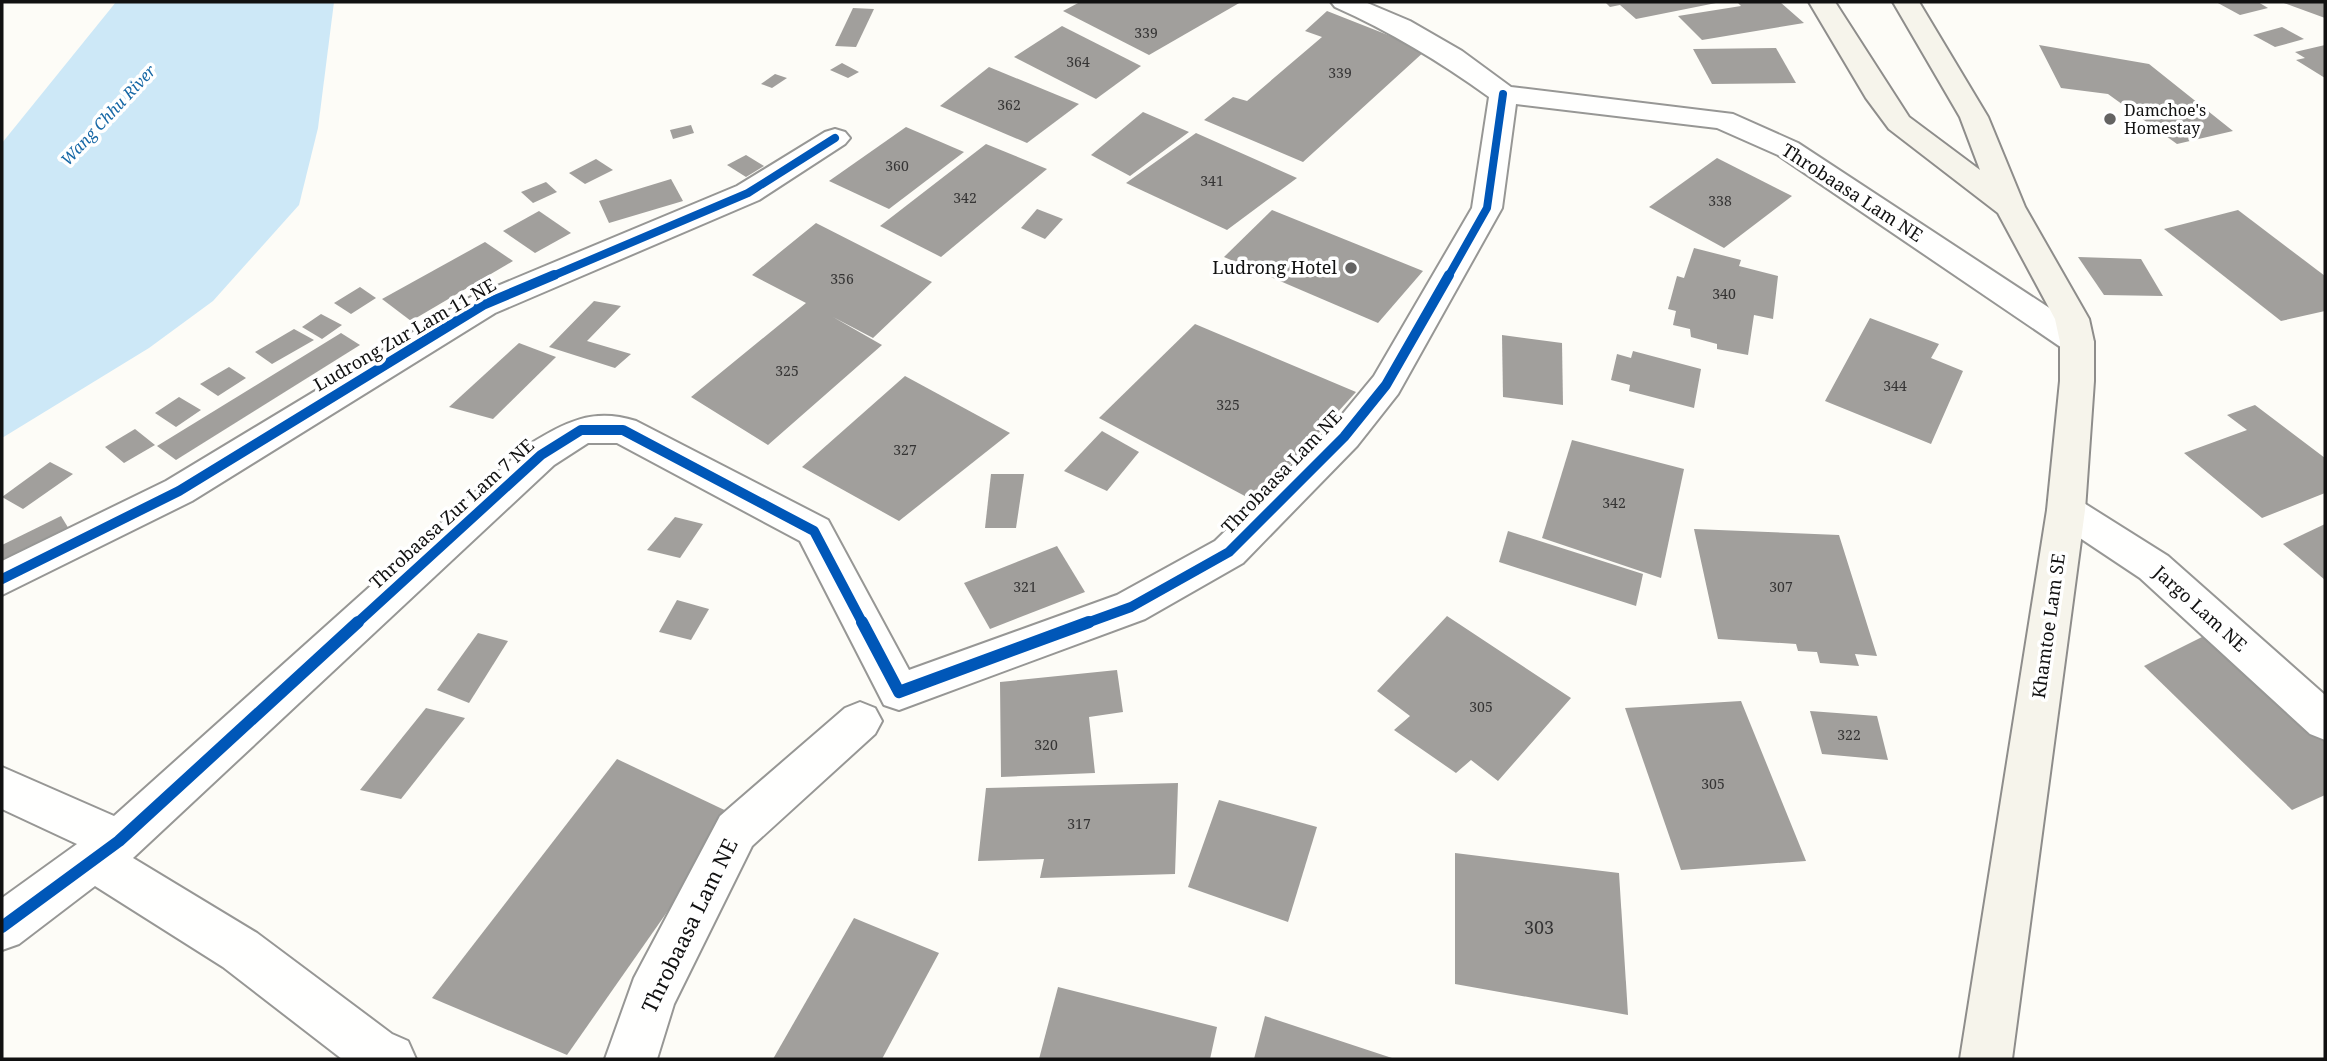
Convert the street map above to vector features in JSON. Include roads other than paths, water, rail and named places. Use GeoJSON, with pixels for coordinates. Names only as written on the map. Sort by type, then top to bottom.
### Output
{"type":"FeatureCollection","features":[{"type":"Feature","properties":{"kind":"main road"},"geometry":{"type":"LineString","coordinates":[[1822,2],[1880,98],[1899,123],[2010,207]]}},
{"type":"Feature","properties":{"kind":"main road","name":"Khamtoe Lam SE"},"geometry":{"type":"LineString","coordinates":[[1906,2],[1974,117],[2010,207],[2072,319],[2077,342],[2077,381],[2066,510],[1986,1059]]}},
{"type":"Feature","properties":{"kind":"street"},"geometry":{"type":"LineString","coordinates":[[1344,2],[1401,27],[1452,57],[1503,94]]}},
{"type":"Feature","properties":{"kind":"street","name":"Throbaasa Lam NE"},"geometry":{"type":"LineString","coordinates":[[899,692],[1131,607],[1229,552],[1344,437],[1386,385],[1487,208],[1503,94],[1723,120],[1788,149],[2077,342]]}},
{"type":"Feature","properties":{"kind":"street","name":"Ludrong Zur Lam 11 NE"},"geometry":{"type":"LineString","coordinates":[[2,579],[179,491],[483,305],[748,193],[835,138]]}},
{"type":"Feature","properties":{"kind":"street","name":"Throbaasa Zur Lam 7 NE"},"geometry":{"type":"LineString","coordinates":[[2,927],[106,850],[541,456],[581,430],[623,430],[814,531],[899,692]]}},
{"type":"Feature","properties":{"kind":"street","name":"Jargo Lam NE"},"geometry":{"type":"LineString","coordinates":[[2066,510],[2154,567],[2325,721]]}},
{"type":"Feature","properties":{"kind":"street","name":"Throbaasa Lam NE"},"geometry":{"type":"LineString","coordinates":[[631,1059],[652,996],[736,831],[860,721]]}},
{"type":"Feature","properties":{"kind":"street"},"geometry":{"type":"LineString","coordinates":[[2,787],[106,850],[383,1059],[390,1059]]}},
{"type":"Feature","properties":{"kind":"water","name":"Wang Chhu River"},"geometry":{"type":"Polygon","coordinates":[[[116,2],[334,2],[318,128],[299,205],[213,301],[149,348],[2,438],[2,143],[116,2]]]}},
{"type":"Feature","properties":{"kind":"place","name":"Damchoe's Homestay"},"geometry":{"type":"Point","coordinates":[2110,119]}},
{"type":"Feature","properties":{"kind":"place","name":"Ludrong Hotel"},"geometry":{"type":"Point","coordinates":[1351,268]}}]}
